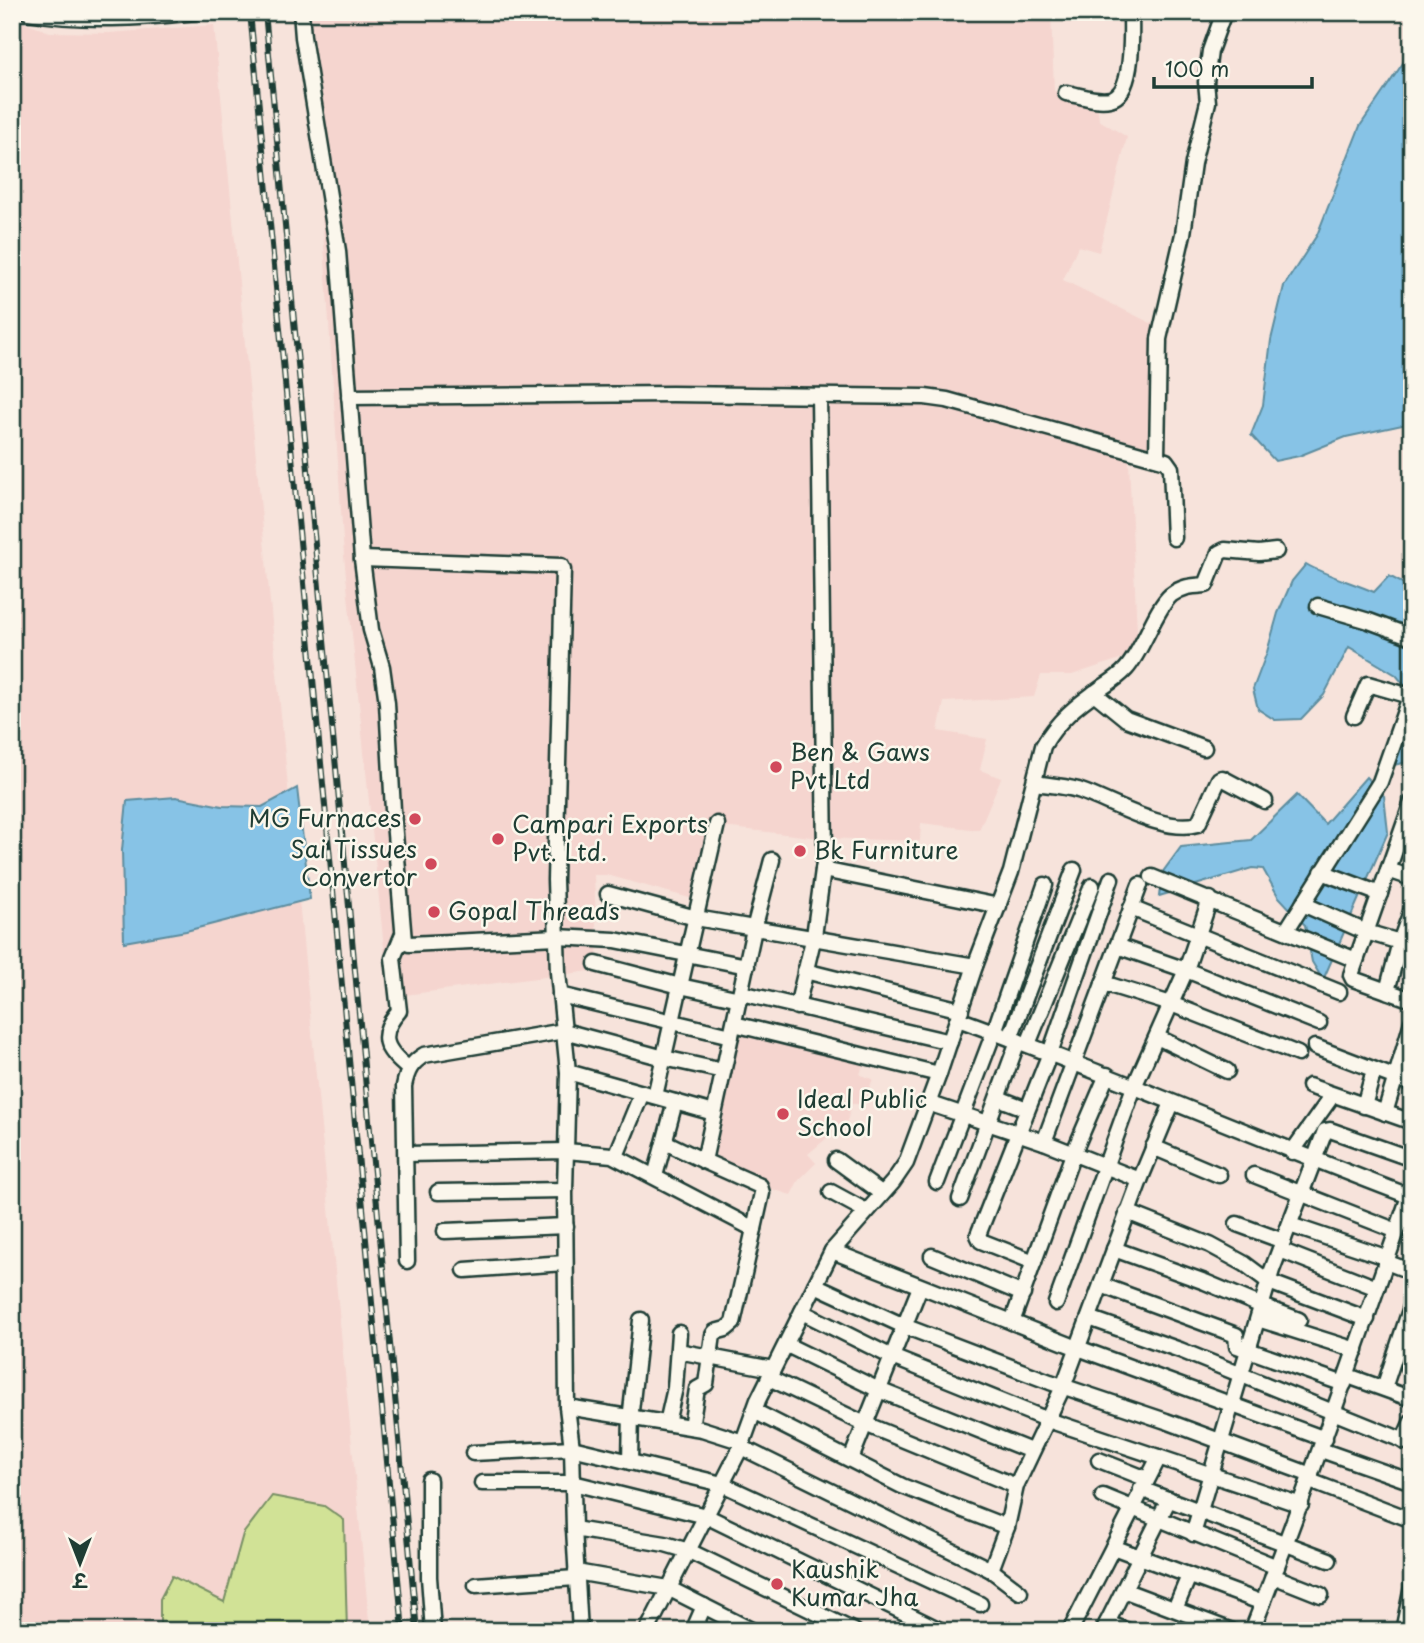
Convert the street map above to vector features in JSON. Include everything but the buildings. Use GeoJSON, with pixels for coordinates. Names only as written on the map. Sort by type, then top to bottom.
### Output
{"type":"FeatureCollection","features":[{"type":"Feature","properties":{"kind":"street"},"geometry":{"type":"LineString","coordinates":[[28,12],[101,19],[195,12]]}},
{"type":"Feature","properties":{"kind":"street"},"geometry":{"type":"LineString","coordinates":[[301,12],[338,251],[362,559],[371,630],[382,667],[387,703],[404,941],[409,944],[557,937],[615,940],[747,966]]}},
{"type":"Feature","properties":{"kind":"street"},"geometry":{"type":"LineString","coordinates":[[1066,93],[1097,99],[1115,97],[1129,71],[1131,12]]}},
{"type":"Feature","properties":{"kind":"street"},"geometry":{"type":"LineString","coordinates":[[1157,458],[1158,339],[1184,234],[1192,163],[1208,102],[1206,82],[1210,51],[1224,12]]}},
{"type":"Feature","properties":{"kind":"street"},"geometry":{"type":"LineString","coordinates":[[349,397],[672,394],[947,400],[1166,461],[1171,468],[1174,538]]}},
{"type":"Feature","properties":{"kind":"street"},"geometry":{"type":"LineString","coordinates":[[797,1007],[814,936],[825,855],[819,396]]}},
{"type":"Feature","properties":{"kind":"street"},"geometry":{"type":"LineString","coordinates":[[647,1631],[742,1444],[754,1410],[832,1251],[893,1182],[906,1163],[1011,872],[1043,746],[1052,730],[1061,719],[1124,673],[1147,638],[1162,605],[1172,594],[1188,585],[1206,585],[1219,553],[1226,550],[1259,553],[1276,551]]}},
{"type":"Feature","properties":{"kind":"street"},"geometry":{"type":"LineString","coordinates":[[362,559],[557,565],[563,570],[555,843],[560,995],[568,1072],[565,1190],[567,1407],[572,1448],[580,1631]]}},
{"type":"Feature","properties":{"kind":"street"},"geometry":{"type":"LineString","coordinates":[[1318,606],[1412,637]]}},
{"type":"Feature","properties":{"kind":"street"},"geometry":{"type":"LineString","coordinates":[[1286,930],[1380,782],[1407,721],[1411,693],[1368,684],[1354,716]]}},
{"type":"Feature","properties":{"kind":"street"},"geometry":{"type":"LineString","coordinates":[[1094,693],[1126,719],[1204,748]]}},
{"type":"Feature","properties":{"kind":"street"},"geometry":{"type":"LineString","coordinates":[[1034,783],[1078,790],[1144,818],[1181,825],[1198,824],[1219,779],[1222,778],[1265,801]]}},
{"type":"Feature","properties":{"kind":"street"},"geometry":{"type":"LineString","coordinates":[[1412,802],[1351,975],[1353,979],[1412,1000]]}},
{"type":"Feature","properties":{"kind":"street"},"geometry":{"type":"LineString","coordinates":[[616,1156],[664,1058],[718,824]]}},
{"type":"Feature","properties":{"kind":"street"},"geometry":{"type":"LineString","coordinates":[[704,1161],[754,929],[772,860]]}},
{"type":"Feature","properties":{"kind":"street"},"geometry":{"type":"LineString","coordinates":[[823,870],[999,906]]}},
{"type":"Feature","properties":{"kind":"street"},"geometry":{"type":"LineString","coordinates":[[960,1199],[1019,1041],[1074,870]]}},
{"type":"Feature","properties":{"kind":"street"},"geometry":{"type":"LineString","coordinates":[[1388,870],[1412,878]]}},
{"type":"Feature","properties":{"kind":"street"},"geometry":{"type":"LineString","coordinates":[[1322,872],[1380,894]]}},
{"type":"Feature","properties":{"kind":"street"},"geometry":{"type":"LineString","coordinates":[[1034,1262],[978,1239],[1049,1053],[1111,879]]}},
{"type":"Feature","properties":{"kind":"street"},"geometry":{"type":"LineString","coordinates":[[1044,1142],[1117,946],[1146,881],[1210,899],[1356,960]]}},
{"type":"Feature","properties":{"kind":"street"},"geometry":{"type":"LineString","coordinates":[[937,1182],[994,1032],[1045,885]]}},
{"type":"Feature","properties":{"kind":"street"},"geometry":{"type":"LineString","coordinates":[[1019,1041],[1092,886]]}},
{"type":"Feature","properties":{"kind":"street"},"geometry":{"type":"LineString","coordinates":[[608,894],[696,918],[754,929],[814,936],[975,966]]}},
{"type":"Feature","properties":{"kind":"street"},"geometry":{"type":"LineString","coordinates":[[1056,1303],[1134,1087],[1186,970],[1210,899]]}},
{"type":"Feature","properties":{"kind":"street"},"geometry":{"type":"LineString","coordinates":[[1303,904],[1366,932],[1400,942]]}},
{"type":"Feature","properties":{"kind":"street"},"geometry":{"type":"LineString","coordinates":[[1132,908],[1339,992]]}},
{"type":"Feature","properties":{"kind":"street"},"geometry":{"type":"LineString","coordinates":[[1387,991],[1412,909]]}},
{"type":"Feature","properties":{"kind":"street"},"geometry":{"type":"LineString","coordinates":[[402,936],[393,958],[400,1011],[388,1023],[386,1038],[389,1051],[409,1069]]}},
{"type":"Feature","properties":{"kind":"street"},"geometry":{"type":"LineString","coordinates":[[1117,946],[1186,970],[1319,1023]]}},
{"type":"Feature","properties":{"kind":"street"},"geometry":{"type":"LineString","coordinates":[[596,964],[680,986],[797,1007],[950,1042]]}},
{"type":"Feature","properties":{"kind":"street"},"geometry":{"type":"LineString","coordinates":[[805,971],[959,1015],[994,1032],[1107,1075],[1314,1161],[1410,1192],[1335,1412],[1252,1631]]}},
{"type":"Feature","properties":{"kind":"street"},"geometry":{"type":"LineString","coordinates":[[1104,983],[1171,1004],[1298,1054]]}},
{"type":"Feature","properties":{"kind":"street"},"geometry":{"type":"LineString","coordinates":[[560,995],[672,1021],[733,1030],[939,1074]]}},
{"type":"Feature","properties":{"kind":"street"},"geometry":{"type":"LineString","coordinates":[[1385,1114],[1412,1022]]}},
{"type":"Feature","properties":{"kind":"street"},"geometry":{"type":"LineString","coordinates":[[407,1261],[404,1086],[409,1069],[424,1055],[564,1031],[723,1071]]}},
{"type":"Feature","properties":{"kind":"street"},"geometry":{"type":"LineString","coordinates":[[1157,1037],[1227,1071]]}},
{"type":"Feature","properties":{"kind":"street"},"geometry":{"type":"LineString","coordinates":[[1315,1047],[1412,1084]]}},
{"type":"Feature","properties":{"kind":"street"},"geometry":{"type":"LineString","coordinates":[[1364,1106],[1374,1070]]}},
{"type":"Feature","properties":{"kind":"street"},"geometry":{"type":"LineString","coordinates":[[568,1072],[714,1113]]}},
{"type":"Feature","properties":{"kind":"street"},"geometry":{"type":"LineString","coordinates":[[1012,1322],[1073,1154],[1107,1075]]}},
{"type":"Feature","properties":{"kind":"street"},"geometry":{"type":"LineString","coordinates":[[1309,1086],[1412,1122]]}},
{"type":"Feature","properties":{"kind":"street"},"geometry":{"type":"LineString","coordinates":[[1292,1152],[1332,1096]]}},
{"type":"Feature","properties":{"kind":"street"},"geometry":{"type":"LineString","coordinates":[[998,1098],[1027,1109]]}},
{"type":"Feature","properties":{"kind":"street"},"geometry":{"type":"LineString","coordinates":[[655,1176],[675,1102]]}},
{"type":"Feature","properties":{"kind":"street"},"geometry":{"type":"LineString","coordinates":[[928,1103],[1044,1142],[1140,1180]]}},
{"type":"Feature","properties":{"kind":"street"},"geometry":{"type":"LineString","coordinates":[[991,1570],[1007,1527],[1016,1486],[1063,1387],[1127,1213],[1172,1103]]}},
{"type":"Feature","properties":{"kind":"street"},"geometry":{"type":"LineString","coordinates":[[1193,1535],[1269,1282],[1327,1130],[1412,1159]]}},
{"type":"Feature","properties":{"kind":"street"},"geometry":{"type":"LineString","coordinates":[[665,1142],[760,1186],[762,1193],[733,1323],[726,1329],[715,1332],[706,1384],[697,1389],[691,1427]]}},
{"type":"Feature","properties":{"kind":"street"},"geometry":{"type":"LineString","coordinates":[[1153,1147],[1219,1175]]}},
{"type":"Feature","properties":{"kind":"street"},"geometry":{"type":"LineString","coordinates":[[406,1154],[566,1151],[616,1156],[754,1228]]}},
{"type":"Feature","properties":{"kind":"street"},"geometry":{"type":"LineString","coordinates":[[836,1160],[881,1193]]}},
{"type":"Feature","properties":{"kind":"street"},"geometry":{"type":"LineString","coordinates":[[1254,1175],[1397,1231]]}},
{"type":"Feature","properties":{"kind":"street"},"geometry":{"type":"LineString","coordinates":[[438,1192],[565,1190]]}},
{"type":"Feature","properties":{"kind":"street"},"geometry":{"type":"LineString","coordinates":[[831,1192],[866,1211]]}},
{"type":"Feature","properties":{"kind":"street"},"geometry":{"type":"LineString","coordinates":[[1127,1213],[1210,1245],[1245,1264],[1269,1282],[1367,1319]]}},
{"type":"Feature","properties":{"kind":"street"},"geometry":{"type":"LineString","coordinates":[[1237,1224],[1377,1288]]}},
{"type":"Feature","properties":{"kind":"street"},"geometry":{"type":"LineString","coordinates":[[1290,1225],[1387,1260],[1412,1272]]}},
{"type":"Feature","properties":{"kind":"street"},"geometry":{"type":"LineString","coordinates":[[445,1231],[566,1226]]}},
{"type":"Feature","properties":{"kind":"street"},"geometry":{"type":"LineString","coordinates":[[1114,1249],[1205,1282],[1260,1313],[1356,1350]]}},
{"type":"Feature","properties":{"kind":"street"},"geometry":{"type":"LineString","coordinates":[[832,1251],[1078,1348],[1232,1405],[1412,1482]]}},
{"type":"Feature","properties":{"kind":"street"},"geometry":{"type":"LineString","coordinates":[[932,1256],[1023,1294]]}},
{"type":"Feature","properties":{"kind":"street"},"geometry":{"type":"LineString","coordinates":[[465,1270],[565,1263]]}},
{"type":"Feature","properties":{"kind":"street"},"geometry":{"type":"LineString","coordinates":[[815,1285],[904,1326],[1063,1387],[1166,1421],[1412,1520]]}},
{"type":"Feature","properties":{"kind":"street"},"geometry":{"type":"LineString","coordinates":[[1101,1285],[1236,1335],[1236,1345],[1248,1350],[1346,1380],[1384,1388],[1412,1399]]}},
{"type":"Feature","properties":{"kind":"street"},"geometry":{"type":"LineString","coordinates":[[850,1459],[920,1287]]}},
{"type":"Feature","properties":{"kind":"street"},"geometry":{"type":"LineString","coordinates":[[1384,1388],[1412,1304]]}},
{"type":"Feature","properties":{"kind":"street"},"geometry":{"type":"LineString","coordinates":[[802,1312],[892,1357],[1048,1420],[1301,1505]]}},
{"type":"Feature","properties":{"kind":"street"},"geometry":{"type":"LineString","coordinates":[[1260,1313],[1299,1320]]}},
{"type":"Feature","properties":{"kind":"street"},"geometry":{"type":"LineString","coordinates":[[1089,1318],[1180,1350],[1408,1442],[1412,1420]]}},
{"type":"Feature","properties":{"kind":"street"},"geometry":{"type":"LineString","coordinates":[[630,1462],[631,1418],[641,1320]]}},
{"type":"Feature","properties":{"kind":"street"},"geometry":{"type":"LineString","coordinates":[[667,1423],[675,1388],[679,1333]]}},
{"type":"Feature","properties":{"kind":"street"},"geometry":{"type":"LineString","coordinates":[[787,1345],[878,1390],[1031,1451]]}},
{"type":"Feature","properties":{"kind":"street"},"geometry":{"type":"LineString","coordinates":[[677,1351],[771,1374],[865,1424],[1016,1486]]}},
{"type":"Feature","properties":{"kind":"street"},"geometry":{"type":"LineString","coordinates":[[567,1407],[691,1427],[742,1444],[991,1570],[1020,1592]]}},
{"type":"Feature","properties":{"kind":"street"},"geometry":{"type":"LineString","coordinates":[[754,1410],[902,1486],[1007,1527]]}},
{"type":"Feature","properties":{"kind":"street"},"geometry":{"type":"LineString","coordinates":[[472,1453],[572,1448],[722,1484],[980,1604]]}},
{"type":"Feature","properties":{"kind":"street"},"geometry":{"type":"LineString","coordinates":[[1070,1631],[1158,1457]]}},
{"type":"Feature","properties":{"kind":"street"},"geometry":{"type":"LineString","coordinates":[[1099,1460],[1168,1499],[1329,1560]]}},
{"type":"Feature","properties":{"kind":"street"},"geometry":{"type":"LineString","coordinates":[[429,1480],[429,1577],[433,1631]]}},
{"type":"Feature","properties":{"kind":"street"},"geometry":{"type":"LineString","coordinates":[[482,1483],[573,1483],[706,1516],[943,1631]]}},
{"type":"Feature","properties":{"kind":"street"},"geometry":{"type":"LineString","coordinates":[[1102,1496],[1321,1595]]}},
{"type":"Feature","properties":{"kind":"street"},"geometry":{"type":"LineString","coordinates":[[1128,1631],[1105,1627],[1168,1499]]}},
{"type":"Feature","properties":{"kind":"street"},"geometry":{"type":"LineString","coordinates":[[574,1529],[665,1544],[689,1551],[854,1631]]}},
{"type":"Feature","properties":{"kind":"street"},"geometry":{"type":"LineString","coordinates":[[1113,1547],[1263,1603]]}},
{"type":"Feature","properties":{"kind":"street"},"geometry":{"type":"LineString","coordinates":[[476,1585],[576,1575],[668,1588],[704,1606],[730,1625],[753,1631]]}},
{"type":"Feature","properties":{"kind":"street"},"geometry":{"type":"LineString","coordinates":[[1175,1609],[1189,1576]]}},
{"type":"Feature","properties":{"kind":"street"},"geometry":{"type":"LineString","coordinates":[[1406,1628],[1412,1587]]}},
{"type":"Feature","properties":{"kind":"street"},"geometry":{"type":"LineString","coordinates":[[1123,1590],[1232,1631]]}},
{"type":"Feature","properties":{"kind":"street"},"geometry":{"type":"LineString","coordinates":[[693,1631],[704,1606]]}},
{"type":"Feature","properties":{"kind":"shaded area"},"geometry":{"type":"Polygon","coordinates":[[[309,12],[1051,12],[1054,91],[1097,103],[1099,120],[1127,137],[1099,252],[1078,246],[1063,280],[1163,329],[1162,453],[1128,441],[1138,653],[1072,675],[1041,675],[1034,697],[944,702],[938,731],[987,739],[980,770],[1001,778],[979,830],[921,823],[920,841],[820,838],[722,827],[704,902],[607,875],[594,875],[598,970],[389,997],[344,556],[309,12]]]}},
{"type":"Feature","properties":{"kind":"shaded area"},"geometry":{"type":"Polygon","coordinates":[[[12,19],[50,32],[109,33],[214,25],[370,1631],[12,1631],[12,19]]]}},
{"type":"Feature","properties":{"kind":"shaded area","name":"Ideal Public School"},"geometry":{"type":"Polygon","coordinates":[[[737,1032],[864,1060],[860,1075],[873,1079],[863,1104],[852,1104],[847,1121],[808,1154],[816,1163],[798,1181],[791,1195],[762,1186],[709,1156],[737,1032]]]}},
{"type":"Feature","properties":{"kind":"green space"},"geometry":{"type":"Polygon","coordinates":[[[272,1496],[324,1506],[344,1520],[347,1631],[160,1631],[160,1599],[172,1576],[224,1602],[243,1534],[272,1496]]]}},
{"type":"Feature","properties":{"kind":"water"},"geometry":{"type":"Polygon","coordinates":[[[1412,50],[1412,423],[1346,437],[1299,456],[1275,461],[1251,435],[1263,405],[1271,340],[1284,286],[1317,235],[1360,126],[1412,50]]]}},
{"type":"Feature","properties":{"kind":"water"},"geometry":{"type":"Polygon","coordinates":[[[1306,564],[1374,592],[1389,576],[1412,588],[1412,694],[1396,675],[1349,647],[1324,695],[1301,719],[1275,720],[1258,709],[1253,689],[1278,613],[1292,581],[1306,564]]]}},
{"type":"Feature","properties":{"kind":"water"},"geometry":{"type":"Polygon","coordinates":[[[1412,704],[1412,761],[1394,765],[1396,746],[1412,704]]]}},
{"type":"Feature","properties":{"kind":"water"},"geometry":{"type":"Polygon","coordinates":[[[1366,777],[1384,796],[1388,832],[1323,980],[1312,962],[1305,925],[1278,896],[1263,869],[1252,868],[1159,896],[1162,873],[1181,847],[1251,840],[1297,795],[1325,824],[1366,777]]]}},
{"type":"Feature","properties":{"kind":"water"},"geometry":{"type":"Polygon","coordinates":[[[297,788],[310,899],[186,931],[124,942],[122,850],[127,801],[176,797],[222,806],[262,807],[297,788]]]}},
{"type":"Feature","properties":{"kind":"railway"},"geometry":{"type":"LineString","coordinates":[[250,12],[403,1631]]}},
{"type":"Feature","properties":{"kind":"railway"},"geometry":{"type":"LineString","coordinates":[[265,12],[417,1631]]}},
{"type":"Feature","properties":{"kind":"place","name":"Ben & Gaws Pvt Ltd"},"geometry":{"type":"Point","coordinates":[776,767]}},
{"type":"Feature","properties":{"kind":"place","name":"MG Furnaces"},"geometry":{"type":"Point","coordinates":[415,819]}},
{"type":"Feature","properties":{"kind":"place","name":"Campari Exports Pvt. Ltd."},"geometry":{"type":"Point","coordinates":[498,839]}},
{"type":"Feature","properties":{"kind":"place","name":"Bk Furniture"},"geometry":{"type":"Point","coordinates":[800,851]}},
{"type":"Feature","properties":{"kind":"place","name":"Sai Tissues Convertor"},"geometry":{"type":"Point","coordinates":[431,864]}},
{"type":"Feature","properties":{"kind":"place","name":"Gopal Threads"},"geometry":{"type":"Point","coordinates":[434,912]}},
{"type":"Feature","properties":{"kind":"place","name":"Ideal Public School"},"geometry":{"type":"Point","coordinates":[783,1114]}},
{"type":"Feature","properties":{"kind":"place","name":"Kaushik Kumar Jha"},"geometry":{"type":"Point","coordinates":[777,1584]}}]}
